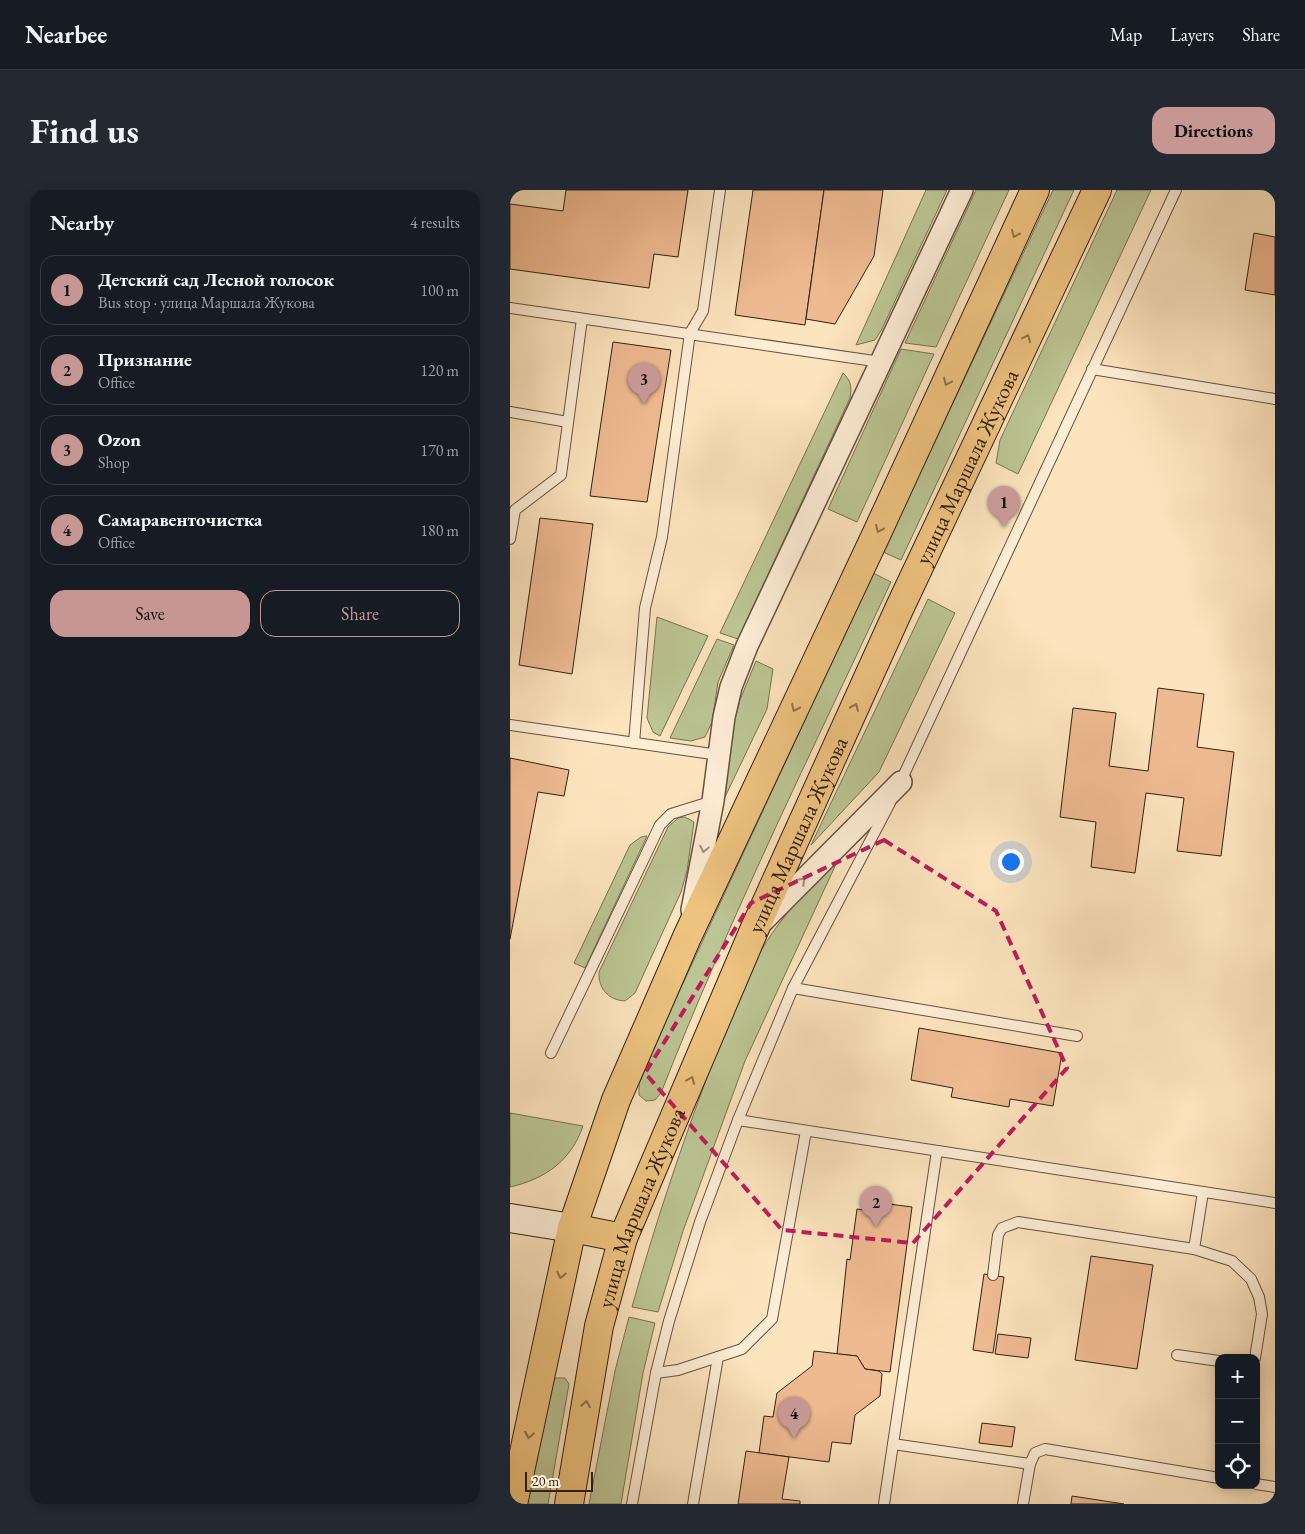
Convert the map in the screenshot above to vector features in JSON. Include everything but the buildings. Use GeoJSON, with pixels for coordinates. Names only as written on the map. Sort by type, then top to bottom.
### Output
{"type":"FeatureCollection","features":[{"type":"Feature","properties":{"kind":"main road"},"geometry":{"type":"LineString","coordinates":[[514,1504],[515,1476],[572,1228],[616,1100],[687,937],[1035,190]]}},
{"type":"Feature","properties":{"kind":"main road","name":"улица Маршала Жукова"},"geometry":{"type":"LineString","coordinates":[[569,1504],[599,1326],[623,1238],[756,928],[900,607],[1097,190]]}},
{"type":"Feature","properties":{"kind":"main road"},"geometry":{"type":"LineString","coordinates":[[510,1218],[623,1238]]}},
{"type":"Feature","properties":{"kind":"street"},"geometry":{"type":"LineString","coordinates":[[687,937],[713,801],[731,687],[747,646],[962,190]]}},
{"type":"Feature","properties":{"kind":"street"},"geometry":{"type":"LineString","coordinates":[[756,928],[901,782]]}},
{"type":"Feature","properties":{"kind":"lane"},"geometry":{"type":"LineString","coordinates":[[634,743],[646,608],[662,537],[690,334],[703,311],[720,190]]}},
{"type":"Feature","properties":{"kind":"lane"},"geometry":{"type":"LineString","coordinates":[[632,1504],[656,1373],[669,1321],[700,1222],[738,1120],[793,988],[901,782],[1176,190]]}},
{"type":"Feature","properties":{"kind":"lane"},"geometry":{"type":"LineString","coordinates":[[510,308],[881,362]]}},
{"type":"Feature","properties":{"kind":"lane"},"geometry":{"type":"LineString","coordinates":[[510,539],[514,510],[562,475],[582,319]]}},
{"type":"Feature","properties":{"kind":"lane"},"geometry":{"type":"LineString","coordinates":[[1092,368],[1275,399]]}},
{"type":"Feature","properties":{"kind":"lane"},"geometry":{"type":"LineString","coordinates":[[510,412],[568,422]]}},
{"type":"Feature","properties":{"kind":"lane"},"geometry":{"type":"LineString","coordinates":[[510,725],[719,755]]}},
{"type":"Feature","properties":{"kind":"lane"},"geometry":{"type":"LineString","coordinates":[[551,1053],[660,825],[672,814],[713,801]]}},
{"type":"Feature","properties":{"kind":"lane"},"geometry":{"type":"LineString","coordinates":[[793,988],[1077,1036]]}},
{"type":"Feature","properties":{"kind":"lane"},"geometry":{"type":"LineString","coordinates":[[738,1120],[1275,1203]]}},
{"type":"Feature","properties":{"kind":"lane"},"geometry":{"type":"LineString","coordinates":[[656,1373],[678,1370],[742,1349],[772,1318],[806,1131]]}},
{"type":"Feature","properties":{"kind":"lane"},"geometry":{"type":"LineString","coordinates":[[884,1504],[937,1151]]}},
{"type":"Feature","properties":{"kind":"lane"},"geometry":{"type":"LineString","coordinates":[[1194,1249],[1204,1192]]}},
{"type":"Feature","properties":{"kind":"lane"},"geometry":{"type":"LineString","coordinates":[[993,1275],[998,1234],[1002,1228],[1018,1222],[1194,1249],[1232,1261],[1251,1279],[1259,1297],[1262,1314],[1256,1354]]}},
{"type":"Feature","properties":{"kind":"lane"},"geometry":{"type":"LineString","coordinates":[[1177,1355],[1215,1360]]}},
{"type":"Feature","properties":{"kind":"lane"},"geometry":{"type":"LineString","coordinates":[[693,1504],[718,1357]]}},
{"type":"Feature","properties":{"kind":"lane"},"geometry":{"type":"LineString","coordinates":[[893,1444],[1030,1464]]}},
{"type":"Feature","properties":{"kind":"lane"},"geometry":{"type":"LineString","coordinates":[[1023,1504],[1030,1464],[1035,1453],[1045,1448],[1215,1477]]}},
{"type":"Feature","properties":{"kind":"lane"},"geometry":{"type":"LineString","coordinates":[[1260,1485],[1275,1487]]}},
{"type":"Feature","properties":{"kind":"highlighted area"},"geometry":{"type":"Polygon","coordinates":[[[884,840],[996,911],[1067,1068],[913,1243],[782,1230],[645,1073],[751,903],[884,840]]]}},
{"type":"Feature","properties":{"kind":"green space"},"geometry":{"type":"Polygon","coordinates":[[[926,190],[947,190],[882,329],[875,340],[856,345],[926,190]]]}},
{"type":"Feature","properties":{"kind":"green space"},"geometry":{"type":"Polygon","coordinates":[[[976,190],[1009,190],[936,347],[905,343],[976,190]]]}},
{"type":"Feature","properties":{"kind":"green space"},"geometry":{"type":"Polygon","coordinates":[[[1053,190],[1074,190],[901,560],[883,552],[1053,190]]]}},
{"type":"Feature","properties":{"kind":"green space"},"geometry":{"type":"Polygon","coordinates":[[[1117,190],[1151,190],[1018,474],[996,463],[1000,440],[1117,190]]]}},
{"type":"Feature","properties":{"kind":"green space"},"geometry":{"type":"Polygon","coordinates":[[[901,349],[934,354],[857,522],[828,509],[901,349]]]}},
{"type":"Feature","properties":{"kind":"green space"},"geometry":{"type":"Polygon","coordinates":[[[843,373],[850,384],[850,398],[738,639],[720,633],[843,373]]]}},
{"type":"Feature","properties":{"kind":"green space"},"geometry":{"type":"Polygon","coordinates":[[[873,573],[891,582],[743,899],[661,1093],[655,1100],[646,1101],[639,1095],[639,1084],[673,1005],[873,573]]]}},
{"type":"Feature","properties":{"kind":"green space"},"geometry":{"type":"Polygon","coordinates":[[[928,599],[955,613],[879,772],[811,845],[928,599]]]}},
{"type":"Feature","properties":{"kind":"green space"},"geometry":{"type":"Polygon","coordinates":[[[657,617],[708,636],[660,736],[653,732],[647,718],[657,617]]]}},
{"type":"Feature","properties":{"kind":"green space"},"geometry":{"type":"Polygon","coordinates":[[[717,639],[734,645],[718,682],[712,722],[705,737],[691,741],[670,738],[717,639]]]}},
{"type":"Feature","properties":{"kind":"green space"},"geometry":{"type":"Polygon","coordinates":[[[756,661],[773,669],[767,709],[725,797],[733,726],[740,700],[756,661]]]}},
{"type":"Feature","properties":{"kind":"green space"},"geometry":{"type":"Polygon","coordinates":[[[685,817],[694,822],[687,871],[681,892],[635,993],[625,1001],[619,1000],[609,996],[602,988],[599,972],[668,827],[678,818],[685,817]]]}},
{"type":"Feature","properties":{"kind":"green space"},"geometry":{"type":"Polygon","coordinates":[[[647,836],[585,968],[574,963],[630,845],[641,837],[647,836]]]}},
{"type":"Feature","properties":{"kind":"green space"},"geometry":{"type":"Polygon","coordinates":[[[843,849],[745,1061],[683,1231],[658,1312],[632,1307],[678,1160],[709,1072],[744,984],[766,942],[776,928],[843,849]]]}},
{"type":"Feature","properties":{"kind":"green space"},"geometry":{"type":"Polygon","coordinates":[[[510,1113],[583,1126],[571,1149],[555,1167],[523,1184],[510,1187],[510,1113]]]}},
{"type":"Feature","properties":{"kind":"green space"},"geometry":{"type":"Polygon","coordinates":[[[629,1317],[655,1323],[643,1373],[621,1504],[589,1504],[615,1371],[629,1317]]]}},
{"type":"Feature","properties":{"kind":"green space"},"geometry":{"type":"Polygon","coordinates":[[[556,1378],[565,1378],[569,1384],[548,1504],[528,1504],[538,1441],[553,1381],[556,1378]]]}},
{"type":"Feature","properties":{"kind":"place","name":"Ozon"},"geometry":{"type":"Point","coordinates":[644,404]}},
{"type":"Feature","properties":{"kind":"place","name":"Детский сад Лесной голосок"},"geometry":{"type":"Point","coordinates":[1004,527]}},
{"type":"Feature","properties":{"kind":"place","name":"Признание"},"geometry":{"type":"Point","coordinates":[876,1227]}},
{"type":"Feature","properties":{"kind":"place","name":"Самаравенточистка"},"geometry":{"type":"Point","coordinates":[794,1438]}}]}
